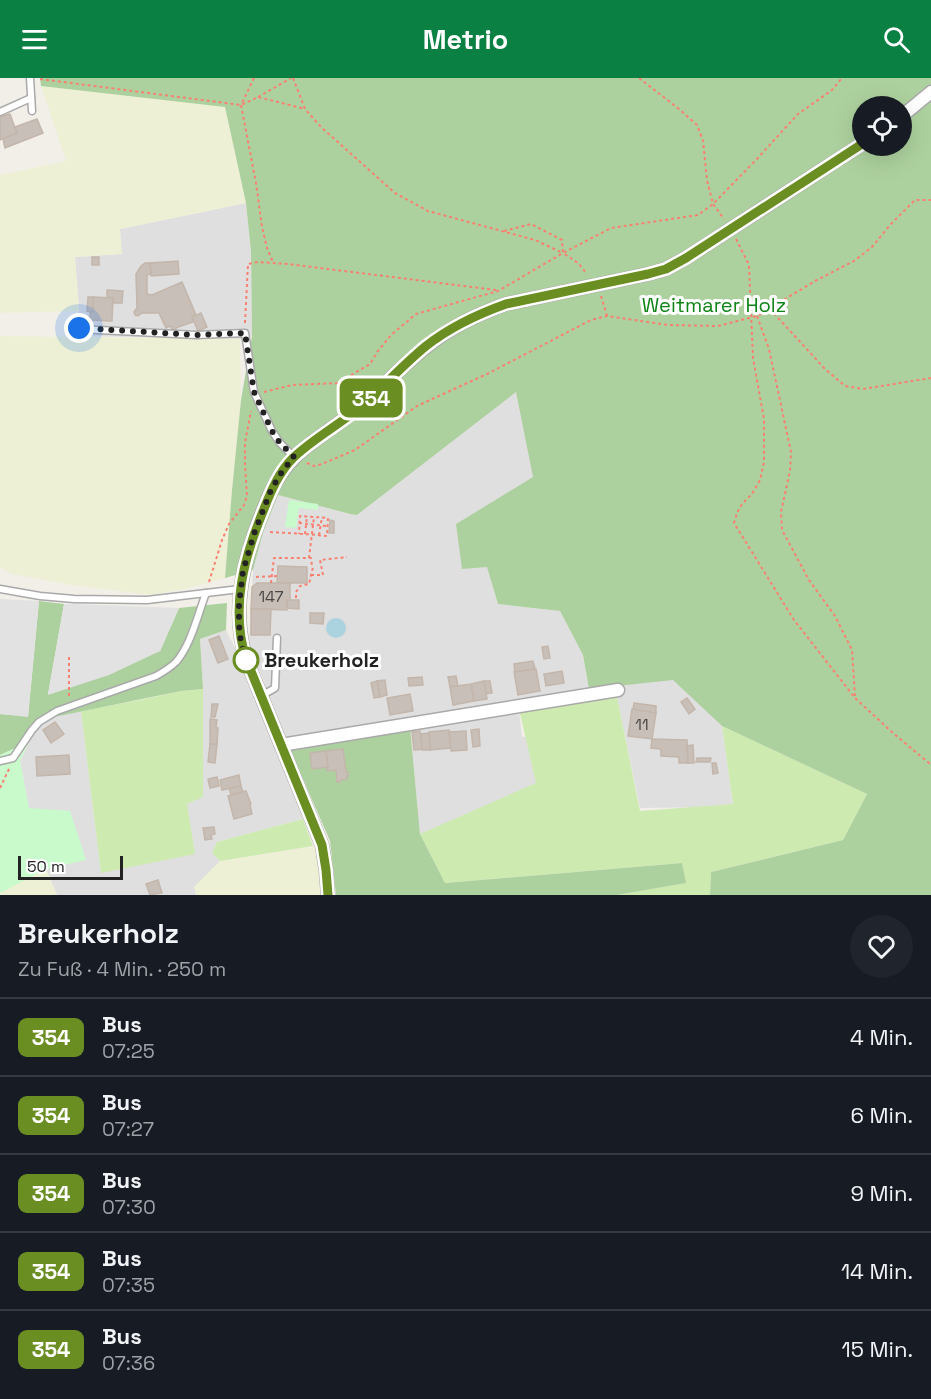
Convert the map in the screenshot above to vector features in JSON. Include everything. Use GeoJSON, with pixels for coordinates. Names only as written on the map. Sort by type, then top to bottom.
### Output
{"type":"FeatureCollection","features":[{"type":"Feature","properties":{"kind":"street"},"geometry":{"type":"LineString","coordinates":[[912,108],[931,92]]}},
{"type":"Feature","properties":{"kind":"street"},"geometry":{"type":"LineString","coordinates":[[328,895],[322,845],[241,643],[240,589],[248,552],[271,490],[283,470],[294,457],[353,413],[427,346],[465,322],[506,304],[597,286],[666,269],[852,150]]}},
{"type":"Feature","properties":{"kind":"street"},"geometry":{"type":"LineString","coordinates":[[281,744],[618,690]]}},
{"type":"Feature","properties":{"kind":"lane"},"geometry":{"type":"LineString","coordinates":[[32,78],[32,111]]}},
{"type":"Feature","properties":{"kind":"lane"},"geometry":{"type":"LineString","coordinates":[[0,112],[31,98]]}},
{"type":"Feature","properties":{"kind":"lane"},"geometry":{"type":"LineString","coordinates":[[79,328],[185,335],[245,333],[254,392],[272,431],[294,457]]}},
{"type":"Feature","properties":{"kind":"lane"},"geometry":{"type":"LineString","coordinates":[[0,589],[74,599],[147,600],[240,589]]}},
{"type":"Feature","properties":{"kind":"lane"},"geometry":{"type":"LineString","coordinates":[[0,761],[13,758],[39,722],[57,711],[156,676],[168,669],[176,662],[188,643],[206,593]]}},
{"type":"Feature","properties":{"kind":"lane"},"geometry":{"type":"LineString","coordinates":[[261,696],[275,688],[277,638]]}},
{"type":"Feature","properties":{"kind":"path"},"geometry":{"type":"LineString","coordinates":[[32,78],[241,105],[292,78],[305,109],[322,128],[395,193],[428,211],[535,240],[563,253],[578,263],[597,286],[607,316]]}},
{"type":"Feature","properties":{"kind":"path"},"geometry":{"type":"LineString","coordinates":[[254,78],[241,105],[262,227],[273,262]]}},
{"type":"Feature","properties":{"kind":"path"},"geometry":{"type":"LineString","coordinates":[[639,78],[696,125],[703,141],[707,180],[713,204],[731,229],[749,265],[753,358],[764,419],[764,462],[760,480],[752,494],[742,504],[734,523],[794,620],[855,698],[928,763],[931,763]]}},
{"type":"Feature","properties":{"kind":"path"},"geometry":{"type":"LineString","coordinates":[[206,593],[222,540],[229,524],[244,505],[247,496],[246,443],[254,392],[266,392],[292,385],[338,383],[370,364],[391,335],[416,314],[498,291],[611,228],[698,215],[713,204],[798,114],[832,90],[842,78]]}},
{"type":"Feature","properties":{"kind":"path"},"geometry":{"type":"LineString","coordinates":[[258,97],[305,109]]}},
{"type":"Feature","properties":{"kind":"path"},"geometry":{"type":"LineString","coordinates":[[294,457],[314,466],[340,458],[417,406],[489,374],[591,320],[607,316],[668,325],[718,326],[757,316],[815,281],[854,261],[872,247],[915,200],[931,200]]}},
{"type":"Feature","properties":{"kind":"path"},"geometry":{"type":"LineString","coordinates":[[501,231],[531,224],[562,240],[563,253]]}},
{"type":"Feature","properties":{"kind":"path"},"geometry":{"type":"LineString","coordinates":[[245,333],[248,264],[258,262],[498,291]]}},
{"type":"Feature","properties":{"kind":"path"},"geometry":{"type":"LineString","coordinates":[[498,291],[506,304]]}},
{"type":"Feature","properties":{"kind":"path"},"geometry":{"type":"LineString","coordinates":[[770,309],[825,369],[845,386],[862,389],[931,378]]}},
{"type":"Feature","properties":{"kind":"path"},"geometry":{"type":"LineString","coordinates":[[757,316],[769,349],[791,452],[790,471],[781,512],[782,530],[809,580],[835,616],[852,650],[855,698]]}},
{"type":"Feature","properties":{"kind":"path"},"geometry":{"type":"LineString","coordinates":[[267,531],[298,534],[320,535],[327,536],[328,518],[300,516],[298,534]]}},
{"type":"Feature","properties":{"kind":"path"},"geometry":{"type":"LineString","coordinates":[[305,534],[307,516]]}},
{"type":"Feature","properties":{"kind":"path"},"geometry":{"type":"LineString","coordinates":[[296,598],[296,592],[300,586],[309,584],[311,576],[313,566],[309,558],[314,517]]}},
{"type":"Feature","properties":{"kind":"path"},"geometry":{"type":"LineString","coordinates":[[320,535],[322,518]]}},
{"type":"Feature","properties":{"kind":"path"},"geometry":{"type":"LineString","coordinates":[[299,523],[327,526]]}},
{"type":"Feature","properties":{"kind":"path"},"geometry":{"type":"LineString","coordinates":[[311,576],[323,575],[320,561],[347,557]]}},
{"type":"Feature","properties":{"kind":"path"},"geometry":{"type":"LineString","coordinates":[[271,583],[274,558],[309,558]]}},
{"type":"Feature","properties":{"kind":"path"},"geometry":{"type":"LineString","coordinates":[[272,577],[277,576]]}},
{"type":"Feature","properties":{"kind":"path"},"geometry":{"type":"LineString","coordinates":[[290,592],[296,592]]}},
{"type":"Feature","properties":{"kind":"path"},"geometry":{"type":"LineString","coordinates":[[69,657],[69,706]]}},
{"type":"Feature","properties":{"kind":"path"},"geometry":{"type":"LineString","coordinates":[[0,788],[13,758]]}},
{"type":"Feature","properties":{"kind":"shaded area"},"geometry":{"type":"Polygon","coordinates":[[[246,203],[251,252],[252,336],[240,339],[81,336],[75,257],[121,254],[120,229],[246,203]]]}},
{"type":"Feature","properties":{"kind":"shaded area"},"geometry":{"type":"Polygon","coordinates":[[[516,391],[534,477],[456,524],[487,566],[498,604],[560,611],[583,655],[589,689],[673,679],[722,726],[733,804],[719,807],[640,808],[616,693],[519,710],[522,737],[559,734],[536,802],[420,834],[410,727],[290,749],[249,644],[253,570],[263,533],[278,495],[357,515],[516,391]]]}},
{"type":"Feature","properties":{"kind":"shaded area"},"geometry":{"type":"Polygon","coordinates":[[[0,599],[39,601],[28,717],[0,714],[0,599]]]}},
{"type":"Feature","properties":{"kind":"shaded area"},"geometry":{"type":"Polygon","coordinates":[[[64,604],[179,608],[160,651],[109,675],[48,695],[64,604]]]}},
{"type":"Feature","properties":{"kind":"shaded area"},"geometry":{"type":"Polygon","coordinates":[[[226,630],[281,749],[303,819],[217,842],[212,853],[220,861],[195,887],[196,895],[57,895],[46,869],[86,859],[29,808],[20,761],[29,742],[41,724],[54,717],[81,711],[101,872],[187,804],[203,689],[200,639],[226,630]]]}},
{"type":"Feature","properties":{"kind":"green space","name":"Weitmarer Holz"},"geometry":{"type":"Polygon","coordinates":[[[40,78],[931,78],[931,895],[710,895],[711,872],[843,840],[867,794],[722,726],[673,680],[589,689],[583,655],[560,611],[498,604],[487,567],[462,569],[456,524],[533,477],[516,392],[357,515],[278,495],[263,533],[253,570],[225,578],[241,400],[252,336],[251,252],[246,203],[225,107],[41,86],[40,78]]]}},
{"type":"Feature","properties":{"kind":"green space"},"geometry":{"type":"Polygon","coordinates":[[[41,86],[225,106],[246,203],[120,229],[122,254],[75,257],[79,311],[0,313],[0,175],[66,161],[41,86]]]}},
{"type":"Feature","properties":{"kind":"green space"},"geometry":{"type":"Polygon","coordinates":[[[0,336],[240,339],[241,400],[225,578],[151,595],[71,585],[12,574],[0,567],[0,336]]]}},
{"type":"Feature","properties":{"kind":"green space"},"geometry":{"type":"Polygon","coordinates":[[[289,500],[318,504],[318,510],[299,508],[296,528],[285,527],[289,500]]]}},
{"type":"Feature","properties":{"kind":"green space"},"geometry":{"type":"Polygon","coordinates":[[[39,601],[64,604],[48,694],[160,651],[179,608],[227,603],[226,630],[200,639],[203,689],[181,691],[54,717],[41,724],[29,742],[0,755],[0,714],[28,716],[39,601]]]}},
{"type":"Feature","properties":{"kind":"green space"},"geometry":{"type":"Polygon","coordinates":[[[203,689],[203,797],[187,804],[195,854],[101,873],[81,711],[181,691],[203,689]]]}},
{"type":"Feature","properties":{"kind":"green space"},"geometry":{"type":"Polygon","coordinates":[[[616,692],[640,811],[733,804],[722,726],[867,794],[843,840],[711,872],[710,895],[617,895],[685,883],[682,863],[445,883],[420,834],[536,783],[519,709],[616,692]]]}},
{"type":"Feature","properties":{"kind":"green space"},"geometry":{"type":"Polygon","coordinates":[[[410,727],[420,834],[445,883],[682,863],[686,883],[617,895],[336,895],[330,841],[290,749],[410,727]]]}},
{"type":"Feature","properties":{"kind":"green space"},"geometry":{"type":"Polygon","coordinates":[[[29,742],[20,761],[29,808],[70,811],[86,860],[46,869],[0,893],[0,755],[29,742]]]}},
{"type":"Feature","properties":{"kind":"green space"},"geometry":{"type":"Polygon","coordinates":[[[303,819],[313,846],[220,861],[212,853],[217,842],[303,819]]]}},
{"type":"Feature","properties":{"kind":"green space"},"geometry":{"type":"Polygon","coordinates":[[[322,845],[328,895],[196,895],[194,887],[220,861],[322,845]]]}},
{"type":"Feature","properties":{"kind":"green space"},"geometry":{"type":"Polygon","coordinates":[[[46,869],[57,895],[0,895],[0,892],[46,869]]]}},
{"type":"Feature","properties":{"kind":"water"},"geometry":{"type":"Polygon","coordinates":[[[332,618],[340,618],[346,624],[346,632],[340,638],[332,638],[326,632],[326,624],[332,618]]]}},
{"type":"Feature","properties":{"kind":"building"},"geometry":{"type":"Polygon","coordinates":[[[10,114],[17,133],[0,140],[0,117],[10,114]]]}},
{"type":"Feature","properties":{"kind":"building"},"geometry":{"type":"Polygon","coordinates":[[[37,119],[43,133],[5,148],[3,139],[17,133],[15,127],[37,119]]]}},
{"type":"Feature","properties":{"kind":"building"},"geometry":{"type":"Polygon","coordinates":[[[92,257],[99,257],[99,265],[92,265],[92,257]]]}},
{"type":"Feature","properties":{"kind":"building"},"geometry":{"type":"Polygon","coordinates":[[[178,261],[179,274],[151,276],[150,263],[178,261]]]}},
{"type":"Feature","properties":{"kind":"building"},"geometry":{"type":"Polygon","coordinates":[[[145,263],[150,263],[151,274],[147,276],[147,294],[152,295],[182,282],[196,315],[192,317],[193,322],[173,330],[170,326],[166,328],[159,313],[135,315],[137,308],[136,274],[145,263]]]}},
{"type":"Feature","properties":{"kind":"building"},"geometry":{"type":"Polygon","coordinates":[[[107,290],[123,291],[122,303],[113,303],[113,298],[107,298],[107,290]]]}},
{"type":"Feature","properties":{"kind":"building"},"geometry":{"type":"Polygon","coordinates":[[[88,297],[93,297],[93,312],[87,311],[88,297]]]}},
{"type":"Feature","properties":{"kind":"building"},"geometry":{"type":"Polygon","coordinates":[[[93,297],[113,298],[112,321],[90,320],[90,312],[93,312],[93,297]]]}},
{"type":"Feature","properties":{"kind":"building"},"geometry":{"type":"Polygon","coordinates":[[[201,313],[207,327],[198,331],[192,317],[201,313]]]}},
{"type":"Feature","properties":{"kind":"building"},"geometry":{"type":"Polygon","coordinates":[[[330,520],[334,521],[334,533],[329,533],[330,520]]]}},
{"type":"Feature","properties":{"kind":"building"},"geometry":{"type":"Polygon","coordinates":[[[278,566],[307,567],[307,583],[277,583],[278,566]]]}},
{"type":"Feature","properties":{"kind":"building"},"geometry":{"type":"Polygon","coordinates":[[[257,583],[290,583],[290,600],[287,600],[287,610],[251,609],[252,587],[257,583]]]}},
{"type":"Feature","properties":{"kind":"building"},"geometry":{"type":"Polygon","coordinates":[[[287,600],[299,600],[299,609],[287,608],[287,600]]]}},
{"type":"Feature","properties":{"kind":"building"},"geometry":{"type":"Polygon","coordinates":[[[251,609],[271,609],[270,635],[251,635],[251,609]]]}},
{"type":"Feature","properties":{"kind":"building"},"geometry":{"type":"Polygon","coordinates":[[[310,613],[324,613],[323,624],[310,623],[310,613]]]}},
{"type":"Feature","properties":{"kind":"building"},"geometry":{"type":"Polygon","coordinates":[[[219,636],[228,659],[218,663],[209,640],[219,636]]]}},
{"type":"Feature","properties":{"kind":"building"},"geometry":{"type":"Polygon","coordinates":[[[548,646],[550,658],[544,659],[542,647],[548,646]]]}},
{"type":"Feature","properties":{"kind":"building"},"geometry":{"type":"Polygon","coordinates":[[[533,661],[535,669],[515,672],[514,664],[533,661]]]}},
{"type":"Feature","properties":{"kind":"building"},"geometry":{"type":"Polygon","coordinates":[[[536,669],[540,691],[518,695],[514,672],[536,669]]]}},
{"type":"Feature","properties":{"kind":"building"},"geometry":{"type":"Polygon","coordinates":[[[562,671],[564,683],[546,686],[544,674],[562,671]]]}},
{"type":"Feature","properties":{"kind":"building"},"geometry":{"type":"Polygon","coordinates":[[[456,676],[458,686],[450,687],[448,677],[456,676]]]}},
{"type":"Feature","properties":{"kind":"building"},"geometry":{"type":"Polygon","coordinates":[[[422,677],[423,685],[409,686],[408,678],[422,677]]]}},
{"type":"Feature","properties":{"kind":"building"},"geometry":{"type":"Polygon","coordinates":[[[385,680],[387,695],[380,697],[377,681],[385,680]]]}},
{"type":"Feature","properties":{"kind":"building"},"geometry":{"type":"Polygon","coordinates":[[[377,681],[380,697],[374,698],[371,683],[377,681]]]}},
{"type":"Feature","properties":{"kind":"building"},"geometry":{"type":"Polygon","coordinates":[[[484,681],[490,681],[492,693],[486,694],[484,681]]]}},
{"type":"Feature","properties":{"kind":"building"},"geometry":{"type":"Polygon","coordinates":[[[484,681],[487,699],[474,701],[471,684],[484,681]]]}},
{"type":"Feature","properties":{"kind":"building"},"geometry":{"type":"Polygon","coordinates":[[[471,684],[474,701],[453,705],[450,687],[471,684]]]}},
{"type":"Feature","properties":{"kind":"building"},"geometry":{"type":"Polygon","coordinates":[[[410,694],[413,711],[390,715],[387,698],[410,694]]]}},
{"type":"Feature","properties":{"kind":"building"},"geometry":{"type":"Polygon","coordinates":[[[687,698],[695,709],[689,714],[681,702],[687,698]]]}},
{"type":"Feature","properties":{"kind":"building"},"geometry":{"type":"Polygon","coordinates":[[[634,703],[656,706],[656,713],[633,710],[634,703]]]}},
{"type":"Feature","properties":{"kind":"building"},"geometry":{"type":"Polygon","coordinates":[[[212,704],[218,704],[215,717],[211,717],[212,704]]]}},
{"type":"Feature","properties":{"kind":"building"},"geometry":{"type":"Polygon","coordinates":[[[632,709],[656,713],[652,739],[628,736],[632,709]]]}},
{"type":"Feature","properties":{"kind":"building"},"geometry":{"type":"Polygon","coordinates":[[[210,719],[217,720],[217,744],[210,744],[210,719]]]}},
{"type":"Feature","properties":{"kind":"building"},"geometry":{"type":"Polygon","coordinates":[[[55,722],[64,734],[51,743],[43,730],[55,722]]]}},
{"type":"Feature","properties":{"kind":"building"},"geometry":{"type":"Polygon","coordinates":[[[479,729],[480,746],[473,747],[471,730],[479,729]]]}},
{"type":"Feature","properties":{"kind":"building"},"geometry":{"type":"Polygon","coordinates":[[[449,730],[451,748],[430,750],[429,732],[449,730]]]}},
{"type":"Feature","properties":{"kind":"building"},"geometry":{"type":"Polygon","coordinates":[[[420,731],[423,749],[414,750],[412,732],[420,731]]]}},
{"type":"Feature","properties":{"kind":"building"},"geometry":{"type":"Polygon","coordinates":[[[466,731],[467,750],[451,751],[449,732],[466,731]]]}},
{"type":"Feature","properties":{"kind":"building"},"geometry":{"type":"Polygon","coordinates":[[[429,733],[430,750],[422,750],[421,734],[429,733]]]}},
{"type":"Feature","properties":{"kind":"building"},"geometry":{"type":"Polygon","coordinates":[[[652,739],[687,740],[688,763],[679,763],[679,757],[661,756],[661,749],[651,748],[652,739]]]}},
{"type":"Feature","properties":{"kind":"building"},"geometry":{"type":"Polygon","coordinates":[[[210,744],[217,744],[215,763],[208,762],[210,744]]]}},
{"type":"Feature","properties":{"kind":"building"},"geometry":{"type":"Polygon","coordinates":[[[693,745],[694,763],[688,763],[687,746],[693,745]]]}},
{"type":"Feature","properties":{"kind":"building"},"geometry":{"type":"Polygon","coordinates":[[[343,749],[348,776],[346,776],[347,779],[337,782],[336,770],[327,771],[326,751],[343,749]]]}},
{"type":"Feature","properties":{"kind":"building"},"geometry":{"type":"Polygon","coordinates":[[[326,751],[328,767],[312,769],[310,753],[326,751]]]}},
{"type":"Feature","properties":{"kind":"building"},"geometry":{"type":"Polygon","coordinates":[[[69,755],[70,774],[37,776],[36,757],[69,755]]]}},
{"type":"Feature","properties":{"kind":"building"},"geometry":{"type":"Polygon","coordinates":[[[697,758],[711,758],[710,762],[696,762],[697,758]]]}},
{"type":"Feature","properties":{"kind":"building"},"geometry":{"type":"Polygon","coordinates":[[[712,763],[716,763],[718,773],[713,774],[712,763]]]}},
{"type":"Feature","properties":{"kind":"building"},"geometry":{"type":"Polygon","coordinates":[[[239,775],[241,786],[222,790],[220,780],[239,775]]]}},
{"type":"Feature","properties":{"kind":"building"},"geometry":{"type":"Polygon","coordinates":[[[217,777],[219,786],[210,788],[208,779],[217,777]]]}},
{"type":"Feature","properties":{"kind":"building"},"geometry":{"type":"Polygon","coordinates":[[[241,786],[243,792],[231,795],[229,788],[241,786]]]}},
{"type":"Feature","properties":{"kind":"building"},"geometry":{"type":"Polygon","coordinates":[[[246,791],[252,814],[234,819],[228,796],[246,791]]]}},
{"type":"Feature","properties":{"kind":"building"},"geometry":{"type":"Polygon","coordinates":[[[214,827],[215,834],[211,835],[212,839],[205,840],[203,828],[214,827]]]}},
{"type":"Feature","properties":{"kind":"building"},"geometry":{"type":"Polygon","coordinates":[[[158,880],[162,893],[150,895],[146,884],[158,880]]]}},
{"type":"Feature","properties":{"kind":"bus line","name":"354"},"geometry":{"type":"LineString","coordinates":[[328,895],[322,845],[246,659],[239,625],[240,589],[248,552],[271,490],[283,470],[294,457],[353,413],[405,364],[440,336],[506,304],[666,269],[852,150]]}},
{"type":"Feature","properties":{"kind":"place","name":"Breukerholz"},"geometry":{"type":"Point","coordinates":[246,660]}},
{"type":"Feature","properties":{"kind":"route"},"geometry":{"type":"LineString","coordinates":[[79,328],[196,335],[245,333],[254,392],[272,431],[294,457],[271,490],[243,571],[239,625],[246,660]]}}]}
